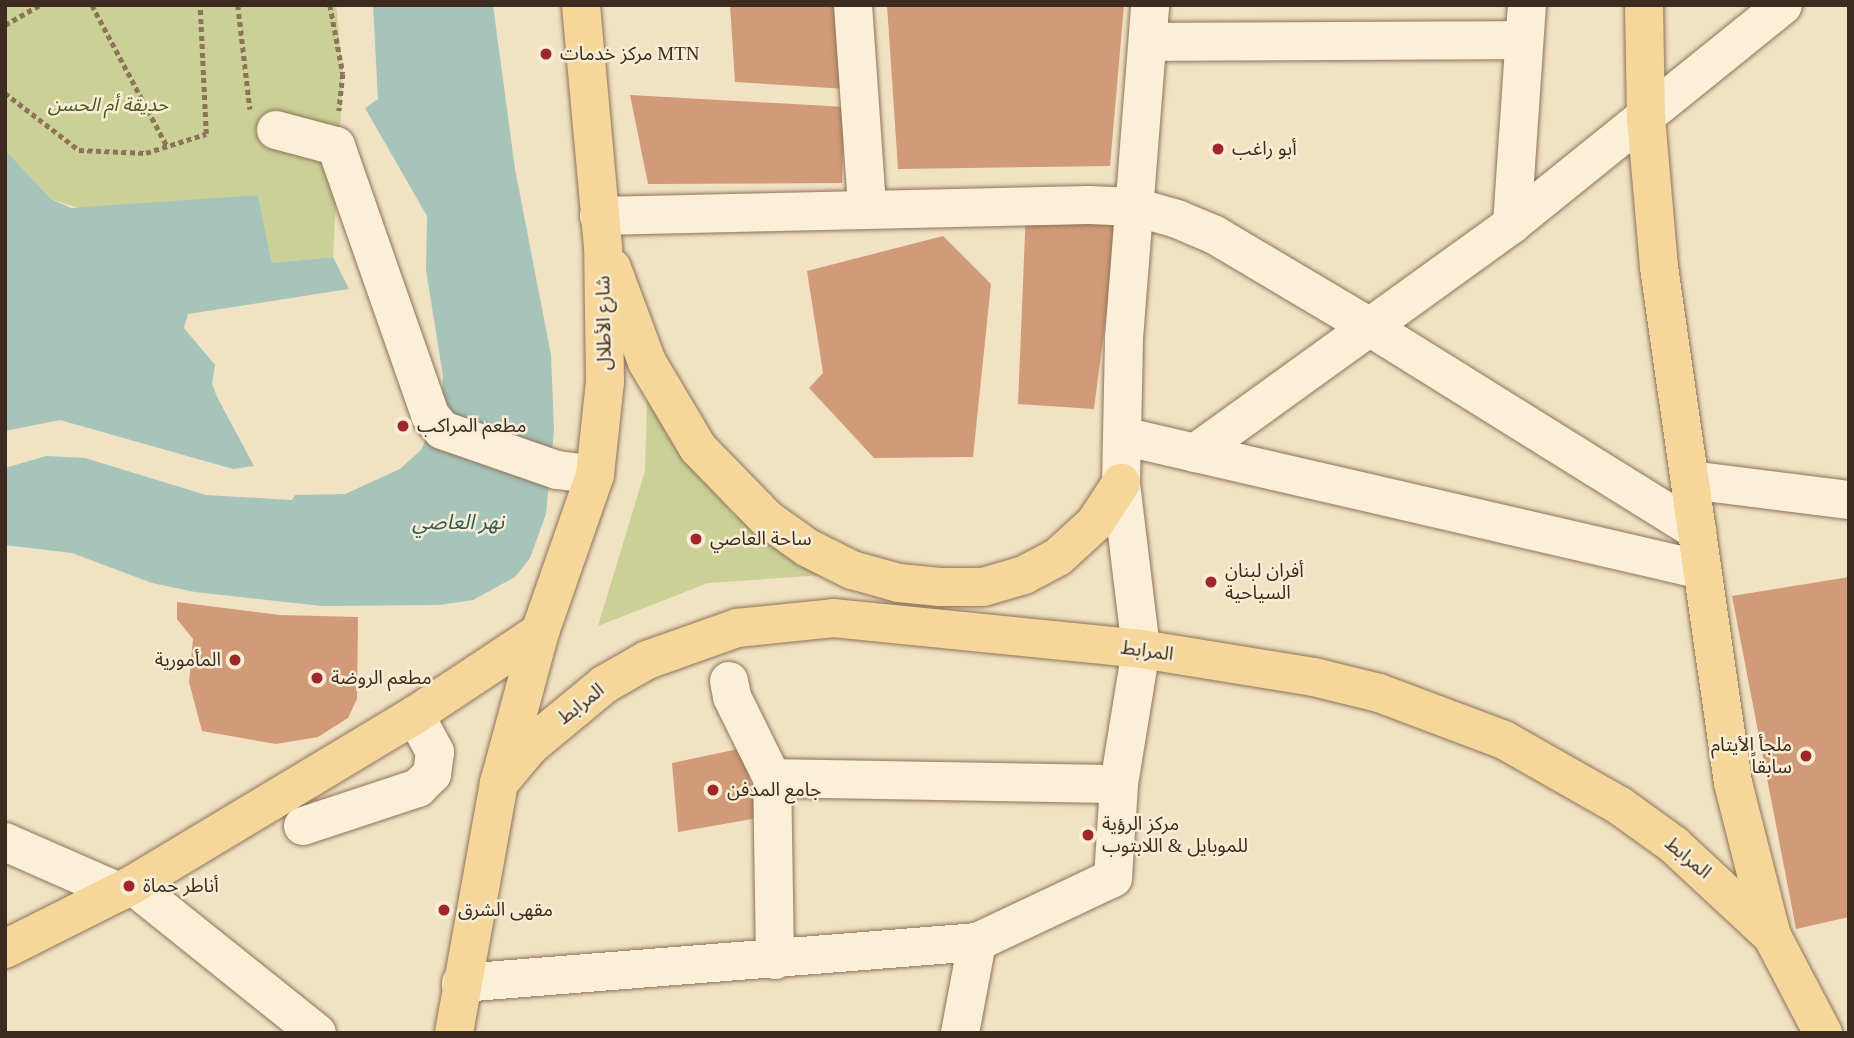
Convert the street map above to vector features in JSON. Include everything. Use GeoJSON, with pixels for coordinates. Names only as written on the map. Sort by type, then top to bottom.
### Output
{"type":"FeatureCollection","features":[{"type":"Feature","properties":{"kind":"main road","name":"شارع الأطلال"},"geometry":{"type":"LineString","coordinates":[[454,1033],[499,783],[540,632],[595,475],[605,382],[601,231],[581,5]]}},
{"type":"Feature","properties":{"kind":"main road"},"geometry":{"type":"LineString","coordinates":[[1644,5],[1646,118],[1659,267],[1733,783],[1772,936],[1823,1033]]}},
{"type":"Feature","properties":{"kind":"main road"},"geometry":{"type":"LineString","coordinates":[[601,231],[648,362],[698,448],[767,519],[808,548],[852,570],[899,583],[940,587],[983,587],[1024,575],[1058,557],[1095,523],[1121,483]]}},
{"type":"Feature","properties":{"kind":"main road","name":"المرابط"},"geometry":{"type":"LineString","coordinates":[[499,783],[548,730],[605,684],[646,660],[737,628],[833,618],[1141,649],[1366,689],[1504,740],[1620,806],[1674,845],[1772,936]]}},
{"type":"Feature","properties":{"kind":"main road"},"geometry":{"type":"LineString","coordinates":[[5,949],[126,889],[415,715],[540,632]]}},
{"type":"Feature","properties":{"kind":"street"},"geometry":{"type":"LineString","coordinates":[[853,5],[867,207]]}},
{"type":"Feature","properties":{"kind":"street"},"geometry":{"type":"LineString","coordinates":[[1195,453],[1512,224],[1783,5]]}},
{"type":"Feature","properties":{"kind":"street"},"geometry":{"type":"LineString","coordinates":[[461,983],[977,942],[1113,878],[1119,784],[1141,649],[1121,483],[1124,338],[1149,24],[1525,22],[1512,224]]}},
{"type":"Feature","properties":{"kind":"street"},"geometry":{"type":"LineString","coordinates":[[276,131],[336,146],[430,415],[442,430],[556,471],[595,475]]}},
{"type":"Feature","properties":{"kind":"street"},"geometry":{"type":"LineString","coordinates":[[601,231],[867,207],[1135,207],[1215,235],[1368,326],[1697,531]]}},
{"type":"Feature","properties":{"kind":"street"},"geometry":{"type":"LineString","coordinates":[[1122,436],[1702,570]]}},
{"type":"Feature","properties":{"kind":"street"},"geometry":{"type":"LineString","coordinates":[[1690,480],[1849,500]]}},
{"type":"Feature","properties":{"kind":"street"},"geometry":{"type":"LineString","coordinates":[[729,681],[732,697],[772,778],[775,960]]}},
{"type":"Feature","properties":{"kind":"street"},"geometry":{"type":"LineString","coordinates":[[303,826],[418,788],[432,774],[435,751],[415,715]]}},
{"type":"Feature","properties":{"kind":"street"},"geometry":{"type":"LineString","coordinates":[[772,778],[1119,784]]}},
{"type":"Feature","properties":{"kind":"street"},"geometry":{"type":"LineString","coordinates":[[5,842],[126,889],[317,1033]]}},
{"type":"Feature","properties":{"kind":"street"},"geometry":{"type":"LineString","coordinates":[[960,1033],[977,942]]}},
{"type":"Feature","properties":{"kind":"path"},"geometry":{"type":"LineString","coordinates":[[5,25],[39,5]]}},
{"type":"Feature","properties":{"kind":"path"},"geometry":{"type":"LineString","coordinates":[[92,5],[167,146]]}},
{"type":"Feature","properties":{"kind":"path"},"geometry":{"type":"LineString","coordinates":[[5,93],[79,150],[146,153],[206,134],[200,5]]}},
{"type":"Feature","properties":{"kind":"path"},"geometry":{"type":"LineString","coordinates":[[238,5],[252,120],[276,131]]}},
{"type":"Feature","properties":{"kind":"path"},"geometry":{"type":"LineString","coordinates":[[330,5],[343,75],[336,146]]}},
{"type":"Feature","properties":{"kind":"green space","name":"حديقة أم الحسن"},"geometry":{"type":"Polygon","coordinates":[[[5,5],[336,5],[343,74],[333,257],[272,263],[258,195],[86,210],[51,199],[5,150],[5,5]]]}},
{"type":"Feature","properties":{"kind":"green space"},"geometry":{"type":"Polygon","coordinates":[[[648,360],[681,442],[733,515],[853,573],[708,583],[598,626],[645,471],[648,360]]]}},
{"type":"Feature","properties":{"kind":"water","name":"نهر العاصي"},"geometry":{"type":"Polygon","coordinates":[[[373,5],[493,5],[515,169],[551,355],[554,430],[546,514],[530,558],[515,577],[473,600],[439,605],[322,606],[195,592],[152,583],[72,553],[5,545],[5,468],[46,456],[85,458],[206,495],[292,500],[295,495],[345,494],[400,469],[421,450],[442,403],[443,376],[426,270],[427,216],[365,108],[378,99],[373,5]]]}},
{"type":"Feature","properties":{"kind":"water"},"geometry":{"type":"Polygon","coordinates":[[[5,150],[51,199],[71,208],[258,195],[272,263],[333,257],[349,289],[188,314],[184,328],[215,365],[212,383],[217,397],[254,466],[233,469],[60,420],[5,431],[5,150]]]}},
{"type":"Feature","properties":{"kind":"building"},"geometry":{"type":"Polygon","coordinates":[[[730,5],[843,5],[847,89],[735,82],[730,5]]]}},
{"type":"Feature","properties":{"kind":"building"},"geometry":{"type":"Polygon","coordinates":[[[887,5],[1124,5],[1110,166],[898,169],[887,5]]]}},
{"type":"Feature","properties":{"kind":"building"},"geometry":{"type":"Polygon","coordinates":[[[630,95],[845,107],[842,183],[648,184],[630,95]]]}},
{"type":"Feature","properties":{"kind":"building"},"geometry":{"type":"Polygon","coordinates":[[[1120,207],[1094,409],[1018,404],[1026,210],[1120,207]]]}},
{"type":"Feature","properties":{"kind":"building"},"geometry":{"type":"Polygon","coordinates":[[[943,236],[991,284],[973,457],[874,458],[809,388],[823,373],[807,271],[943,236]]]}},
{"type":"Feature","properties":{"kind":"building","name":"ملجأ الأيتام سابقاً"},"geometry":{"type":"Polygon","coordinates":[[[1849,577],[1849,917],[1796,929],[1732,596],[1849,577]]]}},
{"type":"Feature","properties":{"kind":"building"},"geometry":{"type":"Polygon","coordinates":[[[177,602],[280,615],[358,617],[357,699],[348,718],[318,737],[276,744],[202,731],[189,682],[193,639],[177,619],[177,602]]]}},
{"type":"Feature","properties":{"kind":"building","name":"جامع المدفن"},"geometry":{"type":"Polygon","coordinates":[[[743,748],[758,818],[678,832],[672,763],[743,748]]]}},
{"type":"Feature","properties":{"kind":"place","name":"مركز خدمات MTN"},"geometry":{"type":"Point","coordinates":[546,54]}},
{"type":"Feature","properties":{"kind":"place","name":"أبو راغب"},"geometry":{"type":"Point","coordinates":[1218,149]}},
{"type":"Feature","properties":{"kind":"place","name":"مطعم المراكب"},"geometry":{"type":"Point","coordinates":[403,426]}},
{"type":"Feature","properties":{"kind":"place","name":"ساحة العاصي"},"geometry":{"type":"Point","coordinates":[696,539]}},
{"type":"Feature","properties":{"kind":"place","name":"أفران لبنان السياحية"},"geometry":{"type":"Point","coordinates":[1211,582]}},
{"type":"Feature","properties":{"kind":"place","name":"المأمورية"},"geometry":{"type":"Point","coordinates":[235,660]}},
{"type":"Feature","properties":{"kind":"place","name":"مطعم الروضة"},"geometry":{"type":"Point","coordinates":[317,678]}},
{"type":"Feature","properties":{"kind":"place","name":"ملجأ الأيتام سابقاً"},"geometry":{"type":"Point","coordinates":[1806,756]}},
{"type":"Feature","properties":{"kind":"place","name":"جامع المدفن"},"geometry":{"type":"Point","coordinates":[713,790]}},
{"type":"Feature","properties":{"kind":"place","name":"مركز الرؤية للموبايل & اللابتوب"},"geometry":{"type":"Point","coordinates":[1088,835]}},
{"type":"Feature","properties":{"kind":"place","name":"أناطر حماة"},"geometry":{"type":"Point","coordinates":[129,886]}},
{"type":"Feature","properties":{"kind":"place","name":"مقهى الشرق"},"geometry":{"type":"Point","coordinates":[444,910]}}]}
